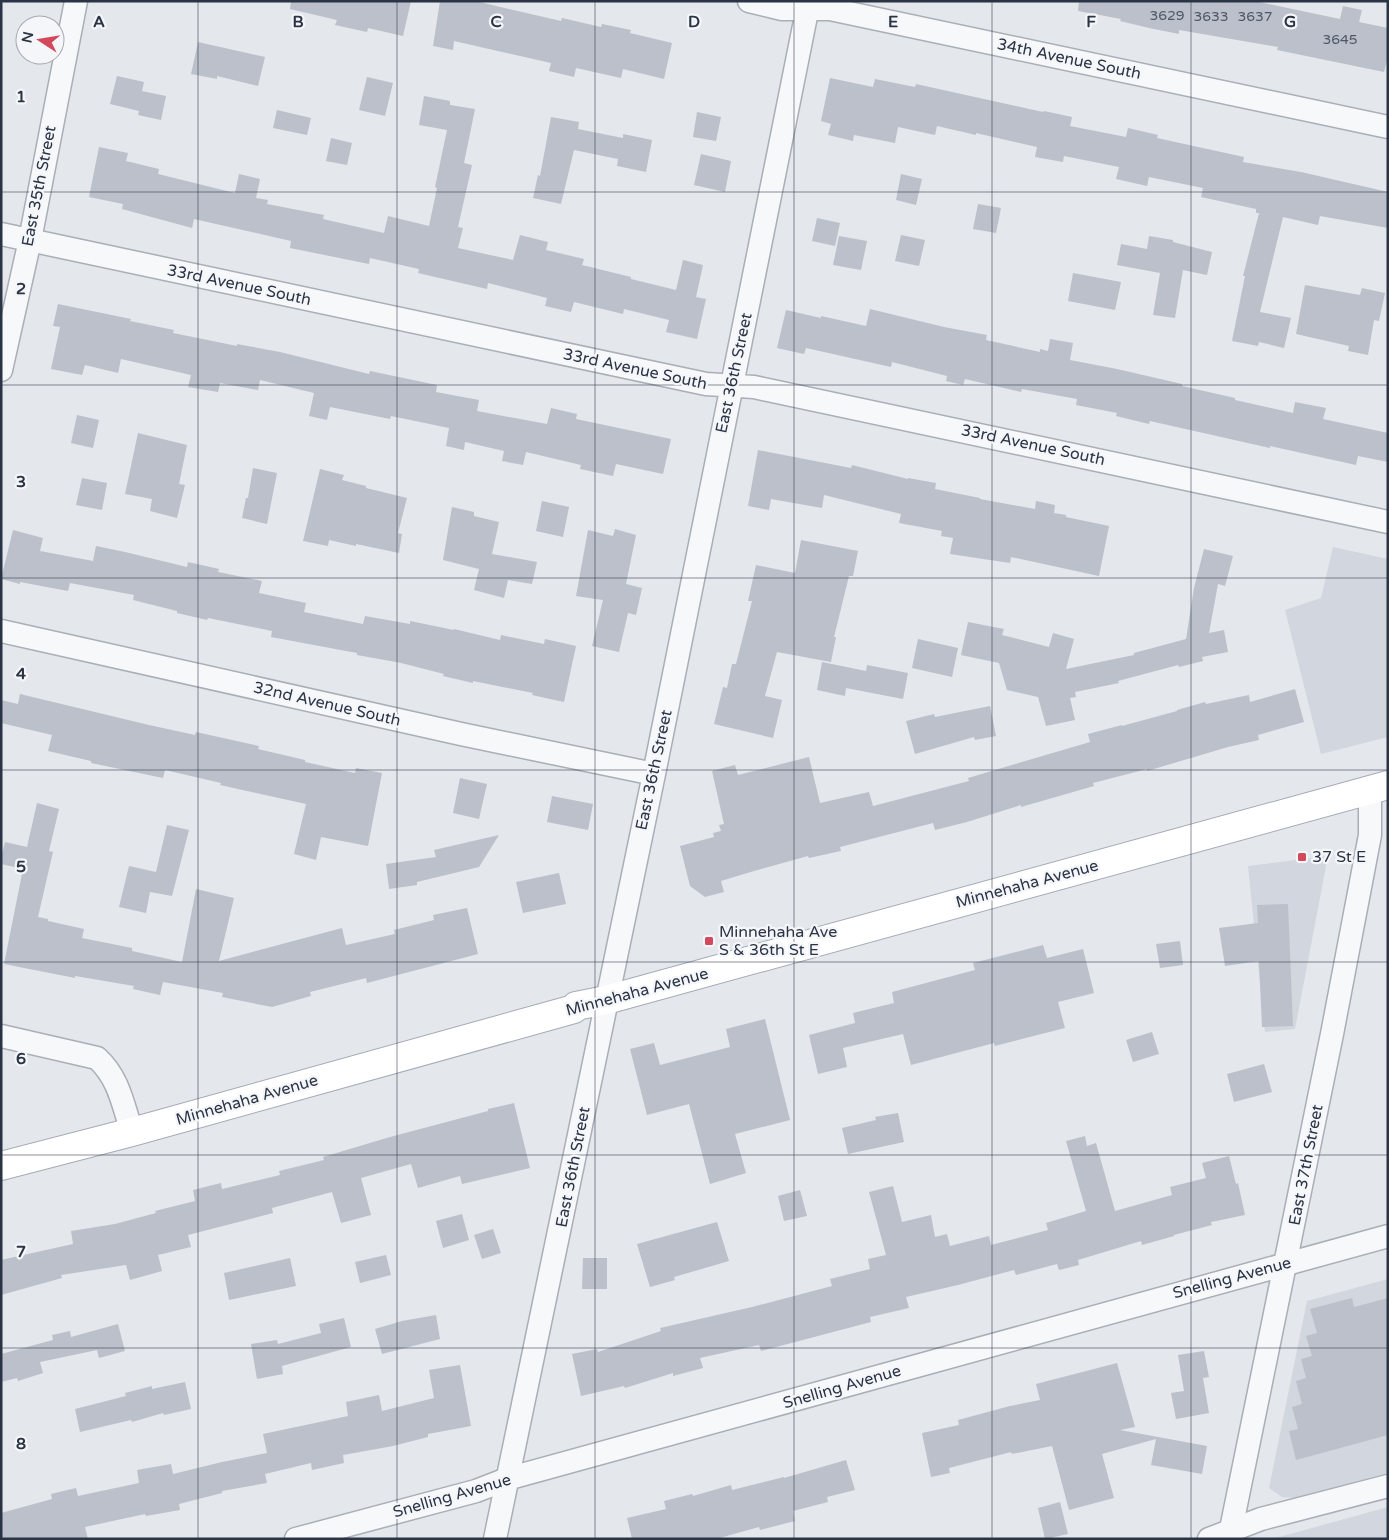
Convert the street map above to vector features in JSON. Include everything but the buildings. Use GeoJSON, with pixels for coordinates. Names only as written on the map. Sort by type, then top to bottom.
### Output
{"type":"FeatureCollection","features":[{"type":"Feature","properties":{"kind":"main road","name":"Minnehaha Avenue"},"geometry":{"type":"LineString","coordinates":[[1,1166],[132,1132],[564,1011],[576,1006],[606,1000],[1379,787]]}},
{"type":"Feature","properties":{"kind":"street","name":"East 35th Street"},"geometry":{"type":"LineString","coordinates":[[1,370],[30,240],[76,1]]}},
{"type":"Feature","properties":{"kind":"street","name":"34th Avenue South"},"geometry":{"type":"LineString","coordinates":[[749,1],[782,9],[808,5],[830,9],[1388,127]]}},
{"type":"Feature","properties":{"kind":"street","name":"East 36th Street"},"geometry":{"type":"LineString","coordinates":[[495,1539],[654,774],[808,5]]}},
{"type":"Feature","properties":{"kind":"street","name":"33rd Avenue South"},"geometry":{"type":"LineString","coordinates":[[1,234],[706,384],[754,387],[1388,522]]}},
{"type":"Feature","properties":{"kind":"street","name":"32nd Avenue South"},"geometry":{"type":"LineString","coordinates":[[1,632],[461,734],[654,774]]}},
{"type":"Feature","properties":{"kind":"street","name":"East 37th Street"},"geometry":{"type":"LineString","coordinates":[[1230,1535],[1286,1264],[1379,787]]}},
{"type":"Feature","properties":{"kind":"street"},"geometry":{"type":"LineString","coordinates":[[1,1036],[97,1058],[107,1067],[116,1082],[132,1132]]}},
{"type":"Feature","properties":{"kind":"street","name":"Snelling Avenue"},"geometry":{"type":"LineString","coordinates":[[296,1539],[476,1491],[507,1479],[1388,1236]]}},
{"type":"Feature","properties":{"kind":"street"},"geometry":{"type":"LineString","coordinates":[[1209,1539],[1230,1535],[1261,1519],[1388,1486]]}},
{"type":"Feature","properties":{"kind":"shaded area"},"geometry":{"type":"Polygon","coordinates":[[[1333,547],[1388,559],[1388,737],[1321,754],[1285,610],[1321,598],[1333,547]]]}},
{"type":"Feature","properties":{"kind":"shaded area"},"geometry":{"type":"Polygon","coordinates":[[[1328,856],[1295,1029],[1265,1032],[1248,866],[1328,856]]]}},
{"type":"Feature","properties":{"kind":"shaded area"},"geometry":{"type":"Polygon","coordinates":[[[1388,1279],[1388,1473],[1295,1498],[1282,1497],[1269,1488],[1307,1301],[1388,1279]]]}},
{"type":"Feature","properties":{"kind":"shaded area"},"geometry":{"type":"Polygon","coordinates":[[[1388,1507],[1388,1539],[1272,1539],[1388,1507]]]}},
{"type":"Feature","properties":{"kind":"place","name":"37 St E"},"geometry":{"type":"Point","coordinates":[1302,857]}},
{"type":"Feature","properties":{"kind":"place","name":"Minnehaha Ave S & 36th St E"},"geometry":{"type":"Point","coordinates":[709,941]}}]}
